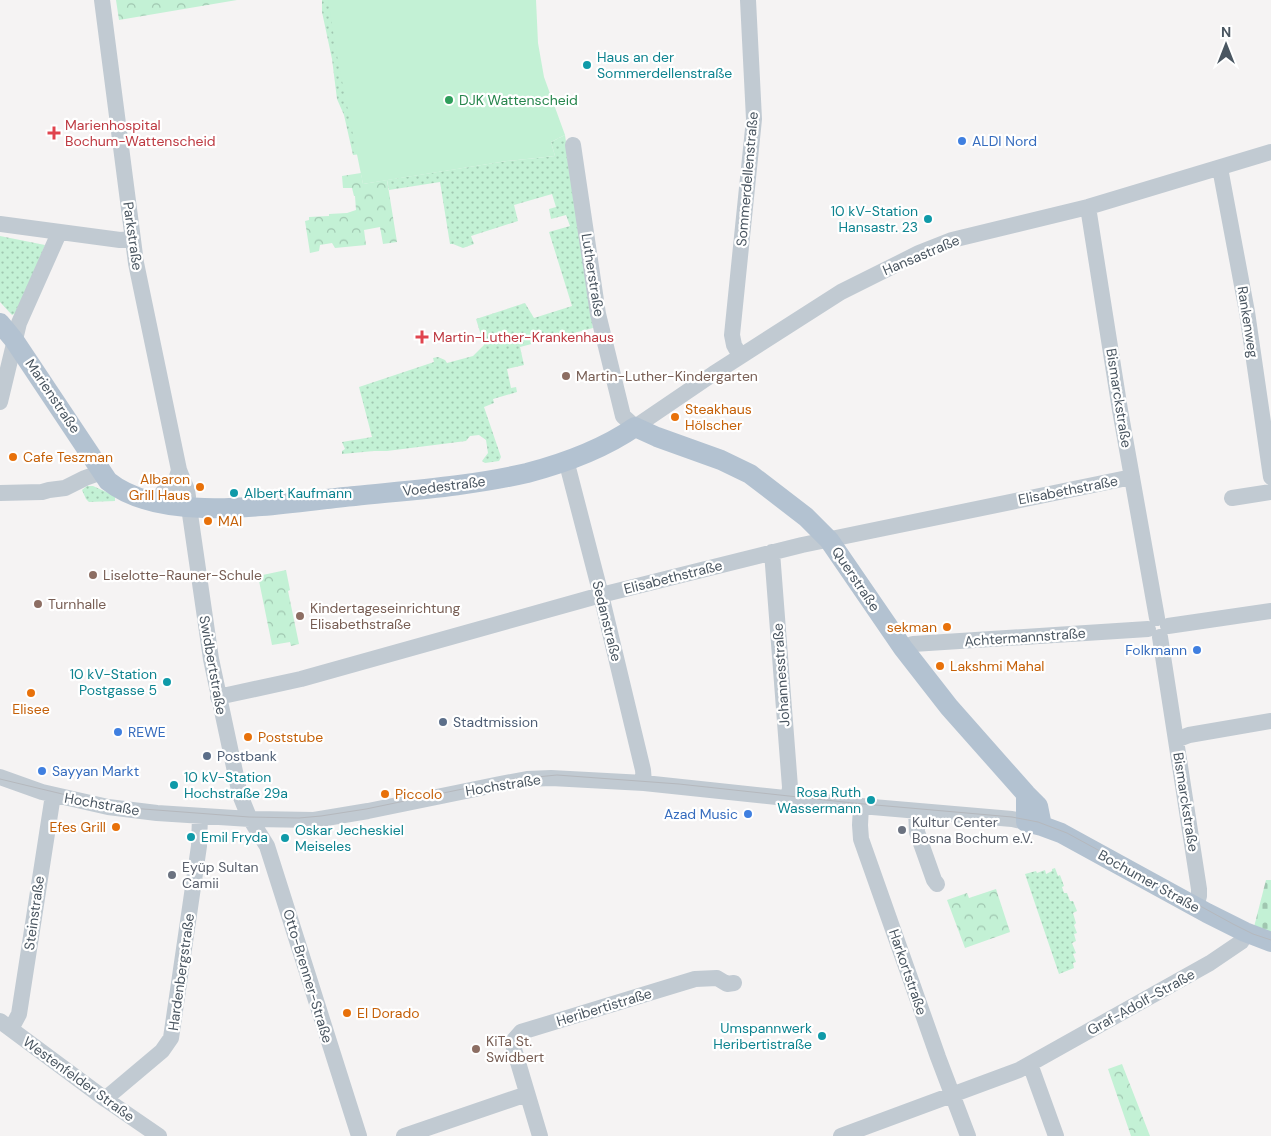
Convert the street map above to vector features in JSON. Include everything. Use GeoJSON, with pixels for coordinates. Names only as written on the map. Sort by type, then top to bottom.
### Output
{"type":"FeatureCollection","features":[{"type":"Feature","properties":{"kind":"main road","name":"Marienstraße"},"geometry":{"type":"LineString","coordinates":[[0,323],[14,340],[102,472]]}},
{"type":"Feature","properties":{"kind":"main road","name":"Voedestraße"},"geometry":{"type":"LineString","coordinates":[[102,472],[136,486],[163,492],[188,502],[218,509],[242,507],[452,487],[527,473],[598,449],[635,427]]}},
{"type":"Feature","properties":{"kind":"main road","name":"Querstraße"},"geometry":{"type":"LineString","coordinates":[[635,427],[721,460],[750,474],[806,517],[829,540],[903,648],[949,707],[1038,806],[1034,824]]}},
{"type":"Feature","properties":{"kind":"main road","name":"Voedestraße"},"geometry":{"type":"LineString","coordinates":[[102,472],[116,488],[144,500],[188,502]]}},
{"type":"Feature","properties":{"kind":"main road","name":"Bochumer Straße"},"geometry":{"type":"LineString","coordinates":[[1034,824],[1078,842],[1196,907],[1247,933],[1271,942]]}},
{"type":"Feature","properties":{"kind":"street","name":"Parkstraße"},"geometry":{"type":"LineString","coordinates":[[102,0],[136,262],[179,470],[187,490],[188,502]]}},
{"type":"Feature","properties":{"kind":"street","name":"Sommerdellenstraße"},"geometry":{"type":"LineString","coordinates":[[740,356],[734,345],[732,335],[754,119],[748,0]]}},
{"type":"Feature","properties":{"kind":"street","name":"Lutherstraße"},"geometry":{"type":"LineString","coordinates":[[573,145],[598,314],[623,416],[635,427]]}},
{"type":"Feature","properties":{"kind":"street","name":"Hansastraße"},"geometry":{"type":"LineString","coordinates":[[635,427],[740,356],[841,292],[926,250],[979,233],[1088,207],[1271,152]]}},
{"type":"Feature","properties":{"kind":"street","name":"Rankenweg"},"geometry":{"type":"LineString","coordinates":[[1220,168],[1247,312],[1271,477]]}},
{"type":"Feature","properties":{"kind":"street","name":"Bismarckstraße"},"geometry":{"type":"LineString","coordinates":[[1088,207],[1158,627],[1199,889],[1200,896],[1196,907]]}},
{"type":"Feature","properties":{"kind":"street"},"geometry":{"type":"LineString","coordinates":[[0,224],[120,240],[133,239]]}},
{"type":"Feature","properties":{"kind":"street"},"geometry":{"type":"LineString","coordinates":[[0,402],[19,323],[59,232]]}},
{"type":"Feature","properties":{"kind":"street","name":"Sedanstraße"},"geometry":{"type":"LineString","coordinates":[[566,460],[601,595],[643,770],[644,783]]}},
{"type":"Feature","properties":{"kind":"street"},"geometry":{"type":"LineString","coordinates":[[163,492],[174,484],[179,470]]}},
{"type":"Feature","properties":{"kind":"street"},"geometry":{"type":"LineString","coordinates":[[0,493],[42,492],[65,488],[102,472]]}},
{"type":"Feature","properties":{"kind":"street","name":"Elisabethstraße"},"geometry":{"type":"LineString","coordinates":[[218,697],[320,674],[601,595],[772,552],[1132,477]]}},
{"type":"Feature","properties":{"kind":"street"},"geometry":{"type":"LineString","coordinates":[[0,484],[18,483],[49,490]]}},
{"type":"Feature","properties":{"kind":"street"},"geometry":{"type":"LineString","coordinates":[[1232,498],[1271,492]]}},
{"type":"Feature","properties":{"kind":"street","name":"Swidbertstraße"},"geometry":{"type":"LineString","coordinates":[[188,502],[218,697],[240,795],[250,819]]}},
{"type":"Feature","properties":{"kind":"street","name":"Johannesstraße"},"geometry":{"type":"LineString","coordinates":[[772,552],[790,787],[789,798]]}},
{"type":"Feature","properties":{"kind":"street","name":"Achtermannstraße"},"geometry":{"type":"LineString","coordinates":[[903,648],[913,644],[1158,627],[1271,611]]}},
{"type":"Feature","properties":{"kind":"street"},"geometry":{"type":"LineString","coordinates":[[1176,740],[1189,735],[1271,721]]}},
{"type":"Feature","properties":{"kind":"street","name":"Hochstraße"},"geometry":{"type":"LineString","coordinates":[[0,777],[47,794]]}},
{"type":"Feature","properties":{"kind":"street","name":"Hochstraße"},"geometry":{"type":"LineString","coordinates":[[0,789],[47,794],[126,809],[200,816],[306,820],[368,811],[537,778],[568,778],[644,783],[916,812],[1012,819],[1034,824]]}},
{"type":"Feature","properties":{"kind":"street","name":"Steinstraße"},"geometry":{"type":"LineString","coordinates":[[6,1025],[19,1014],[47,794]]}},
{"type":"Feature","properties":{"kind":"street","name":"Harkortstraße"},"geometry":{"type":"LineString","coordinates":[[860,806],[862,839],[968,1136]]}},
{"type":"Feature","properties":{"kind":"street"},"geometry":{"type":"LineString","coordinates":[[916,812],[917,832],[937,884]]}},
{"type":"Feature","properties":{"kind":"street","name":"Hardenbergstraße"},"geometry":{"type":"LineString","coordinates":[[105,1099],[162,1051],[171,1038],[199,846],[200,816]]}},
{"type":"Feature","properties":{"kind":"street","name":"Otto-Brenner-Straße"},"geometry":{"type":"LineString","coordinates":[[250,819],[264,840],[270,857],[359,1136]]}},
{"type":"Feature","properties":{"kind":"street","name":"Graf-Adolf-Straße"},"geometry":{"type":"LineString","coordinates":[[841,1136],[953,1095],[1030,1064],[1210,963],[1241,942],[1247,933]]}},
{"type":"Feature","properties":{"kind":"street","name":"Heribertistraße"},"geometry":{"type":"LineString","coordinates":[[540,1136],[514,1049],[514,1040],[521,1032],[694,979],[717,978],[727,984],[734,983]]}},
{"type":"Feature","properties":{"kind":"street","name":"Westenfelder Straße"},"geometry":{"type":"LineString","coordinates":[[6,1025],[105,1099],[159,1136]]}},
{"type":"Feature","properties":{"kind":"street"},"geometry":{"type":"LineString","coordinates":[[1030,1064],[1056,1136]]}},
{"type":"Feature","properties":{"kind":"street"},"geometry":{"type":"LineString","coordinates":[[404,1136],[527,1094]]}},
{"type":"Feature","properties":{"kind":"green space"},"geometry":{"type":"Polygon","coordinates":[[[116,0],[237,0],[119,20],[116,0]]]}},
{"type":"Feature","properties":{"kind":"green space"},"geometry":{"type":"Polygon","coordinates":[[[322,0],[339,0],[361,154],[353,155],[344,115],[337,99],[332,59],[322,12],[322,0]]]}},
{"type":"Feature","properties":{"kind":"green space","name":"DJK Wattenscheid"},"geometry":{"type":"Polygon","coordinates":[[[328,0],[536,0],[538,43],[544,77],[565,135],[551,142],[555,156],[507,161],[363,184],[338,61],[328,0]]]}},
{"type":"Feature","properties":{"kind":"green space"},"geometry":{"type":"Polygon","coordinates":[[[565,135],[593,328],[520,347],[524,365],[507,369],[511,388],[516,387],[517,392],[493,399],[494,403],[484,407],[501,457],[499,461],[485,463],[482,461],[488,453],[486,440],[479,435],[470,436],[466,441],[387,451],[342,454],[342,451],[345,449],[342,442],[372,437],[359,387],[434,362],[433,358],[438,357],[447,363],[473,356],[484,345],[476,319],[525,303],[534,318],[572,306],[549,232],[570,226],[566,215],[551,219],[549,209],[556,207],[552,194],[514,205],[518,221],[471,236],[474,244],[463,248],[450,244],[440,182],[389,190],[387,180],[507,161],[555,156],[551,142],[565,135]]]}},
{"type":"Feature","properties":{"kind":"green space"},"geometry":{"type":"Polygon","coordinates":[[[361,173],[363,184],[387,180],[397,242],[383,244],[380,227],[364,230],[366,245],[335,248],[332,243],[320,245],[319,251],[310,253],[305,221],[309,220],[309,217],[329,216],[329,214],[347,213],[356,210],[355,196],[352,188],[343,188],[342,176],[361,173]]]}},
{"type":"Feature","properties":{"kind":"green space"},"geometry":{"type":"Polygon","coordinates":[[[0,236],[45,245],[18,312],[12,315],[0,302],[0,236]]]}},
{"type":"Feature","properties":{"kind":"green space"},"geometry":{"type":"Polygon","coordinates":[[[87,486],[93,486],[115,496],[115,501],[89,502],[82,490],[87,486]]]}},
{"type":"Feature","properties":{"kind":"green space"},"geometry":{"type":"Polygon","coordinates":[[[286,570],[290,590],[288,591],[299,644],[291,646],[290,642],[272,645],[258,576],[286,570]]]}},
{"type":"Feature","properties":{"kind":"green space"},"geometry":{"type":"Polygon","coordinates":[[[1055,868],[1064,886],[1062,887],[1064,893],[1067,893],[1070,901],[1073,901],[1077,911],[1073,913],[1076,923],[1074,925],[1077,933],[1074,934],[1076,941],[1072,943],[1076,953],[1073,954],[1076,962],[1073,963],[1074,968],[1059,974],[1025,874],[1045,870],[1046,874],[1055,868]]]}},
{"type":"Feature","properties":{"kind":"green space"},"geometry":{"type":"Polygon","coordinates":[[[1266,880],[1271,880],[1271,932],[1254,927],[1266,880]]]}},
{"type":"Feature","properties":{"kind":"green space"},"geometry":{"type":"Polygon","coordinates":[[[996,889],[1010,932],[965,948],[947,900],[967,893],[969,898],[996,889]]]}},
{"type":"Feature","properties":{"kind":"green space"},"geometry":{"type":"Polygon","coordinates":[[[1122,1064],[1150,1136],[1131,1136],[1108,1069],[1122,1064]]]}},
{"type":"Feature","properties":{"kind":"tram line"},"geometry":{"type":"LineString","coordinates":[[0,779],[130,808],[249,817],[299,818],[321,816],[366,809],[506,780],[557,775],[679,784],[853,803],[1012,817],[1038,822],[1067,833],[1233,924],[1271,940]]}},
{"type":"Feature","properties":{"kind":"place","name":"Haus an der Sommerdellenstraße"},"geometry":{"type":"Point","coordinates":[587,65]}},
{"type":"Feature","properties":{"kind":"place","name":"DJK Wattenscheid"},"geometry":{"type":"Point","coordinates":[449,100]}},
{"type":"Feature","properties":{"kind":"place","name":"Marienhospital Bochum-Wattenscheid"},"geometry":{"type":"Point","coordinates":[54,133]}},
{"type":"Feature","properties":{"kind":"place","name":"ALDI Nord"},"geometry":{"type":"Point","coordinates":[962,141]}},
{"type":"Feature","properties":{"kind":"place","name":"10 kV-Station Hansastr. 23"},"geometry":{"type":"Point","coordinates":[928,219]}},
{"type":"Feature","properties":{"kind":"place","name":"Martin-Luther-Krankenhaus"},"geometry":{"type":"Point","coordinates":[422,337]}},
{"type":"Feature","properties":{"kind":"place","name":"Martin-Luther-Kindergarten"},"geometry":{"type":"Point","coordinates":[566,376]}},
{"type":"Feature","properties":{"kind":"place","name":"Steakhaus Hölscher"},"geometry":{"type":"Point","coordinates":[675,417]}},
{"type":"Feature","properties":{"kind":"place","name":"Cafe Teszman"},"geometry":{"type":"Point","coordinates":[13,457]}},
{"type":"Feature","properties":{"kind":"place","name":"Albaron Grill Haus"},"geometry":{"type":"Point","coordinates":[200,487]}},
{"type":"Feature","properties":{"kind":"place","name":"Albert Kaufmann"},"geometry":{"type":"Point","coordinates":[234,493]}},
{"type":"Feature","properties":{"kind":"place","name":"MAI"},"geometry":{"type":"Point","coordinates":[208,521]}},
{"type":"Feature","properties":{"kind":"place","name":"Liselotte-Rauner-Schule"},"geometry":{"type":"Point","coordinates":[93,575]}},
{"type":"Feature","properties":{"kind":"place","name":"Turnhalle"},"geometry":{"type":"Point","coordinates":[38,604]}},
{"type":"Feature","properties":{"kind":"place","name":"Kindertageseinrichtung Elisabethstraße"},"geometry":{"type":"Point","coordinates":[300,616]}},
{"type":"Feature","properties":{"kind":"place","name":"sekman"},"geometry":{"type":"Point","coordinates":[947,627]}},
{"type":"Feature","properties":{"kind":"place","name":"Folkmann"},"geometry":{"type":"Point","coordinates":[1197,650]}},
{"type":"Feature","properties":{"kind":"place","name":"Lakshmi Mahal"},"geometry":{"type":"Point","coordinates":[940,666]}},
{"type":"Feature","properties":{"kind":"place","name":"10 kV-Station Postgasse 5"},"geometry":{"type":"Point","coordinates":[167,682]}},
{"type":"Feature","properties":{"kind":"place","name":"Elisee"},"geometry":{"type":"Point","coordinates":[31,693]}},
{"type":"Feature","properties":{"kind":"place","name":"Stadtmission"},"geometry":{"type":"Point","coordinates":[443,722]}},
{"type":"Feature","properties":{"kind":"place","name":"REWE"},"geometry":{"type":"Point","coordinates":[118,732]}},
{"type":"Feature","properties":{"kind":"place","name":"Poststube"},"geometry":{"type":"Point","coordinates":[248,737]}},
{"type":"Feature","properties":{"kind":"place","name":"Postbank"},"geometry":{"type":"Point","coordinates":[207,756]}},
{"type":"Feature","properties":{"kind":"place","name":"Sayyan Markt"},"geometry":{"type":"Point","coordinates":[42,771]}},
{"type":"Feature","properties":{"kind":"place","name":"10 kV-Station Hochstraße 29a"},"geometry":{"type":"Point","coordinates":[174,785]}},
{"type":"Feature","properties":{"kind":"place","name":"Piccolo"},"geometry":{"type":"Point","coordinates":[385,794]}},
{"type":"Feature","properties":{"kind":"place","name":"Rosa Ruth Wassermann"},"geometry":{"type":"Point","coordinates":[871,800]}},
{"type":"Feature","properties":{"kind":"place","name":"Azad Music"},"geometry":{"type":"Point","coordinates":[748,814]}},
{"type":"Feature","properties":{"kind":"place","name":"Efes Grill"},"geometry":{"type":"Point","coordinates":[116,827]}},
{"type":"Feature","properties":{"kind":"place","name":"Kultur Center Bosna Bochum e.V."},"geometry":{"type":"Point","coordinates":[902,830]}},
{"type":"Feature","properties":{"kind":"place","name":"Emil Fryda"},"geometry":{"type":"Point","coordinates":[191,837]}},
{"type":"Feature","properties":{"kind":"place","name":"Oskar Jecheskiel Meiseles"},"geometry":{"type":"Point","coordinates":[285,838]}},
{"type":"Feature","properties":{"kind":"place","name":"Eyüp Sultan Camii"},"geometry":{"type":"Point","coordinates":[172,875]}},
{"type":"Feature","properties":{"kind":"place","name":"El Dorado"},"geometry":{"type":"Point","coordinates":[347,1013]}},
{"type":"Feature","properties":{"kind":"place","name":"Umspannwerk Heribertistraße"},"geometry":{"type":"Point","coordinates":[822,1036]}},
{"type":"Feature","properties":{"kind":"place","name":"KiTa St. Swidbert"},"geometry":{"type":"Point","coordinates":[476,1049]}}]}
